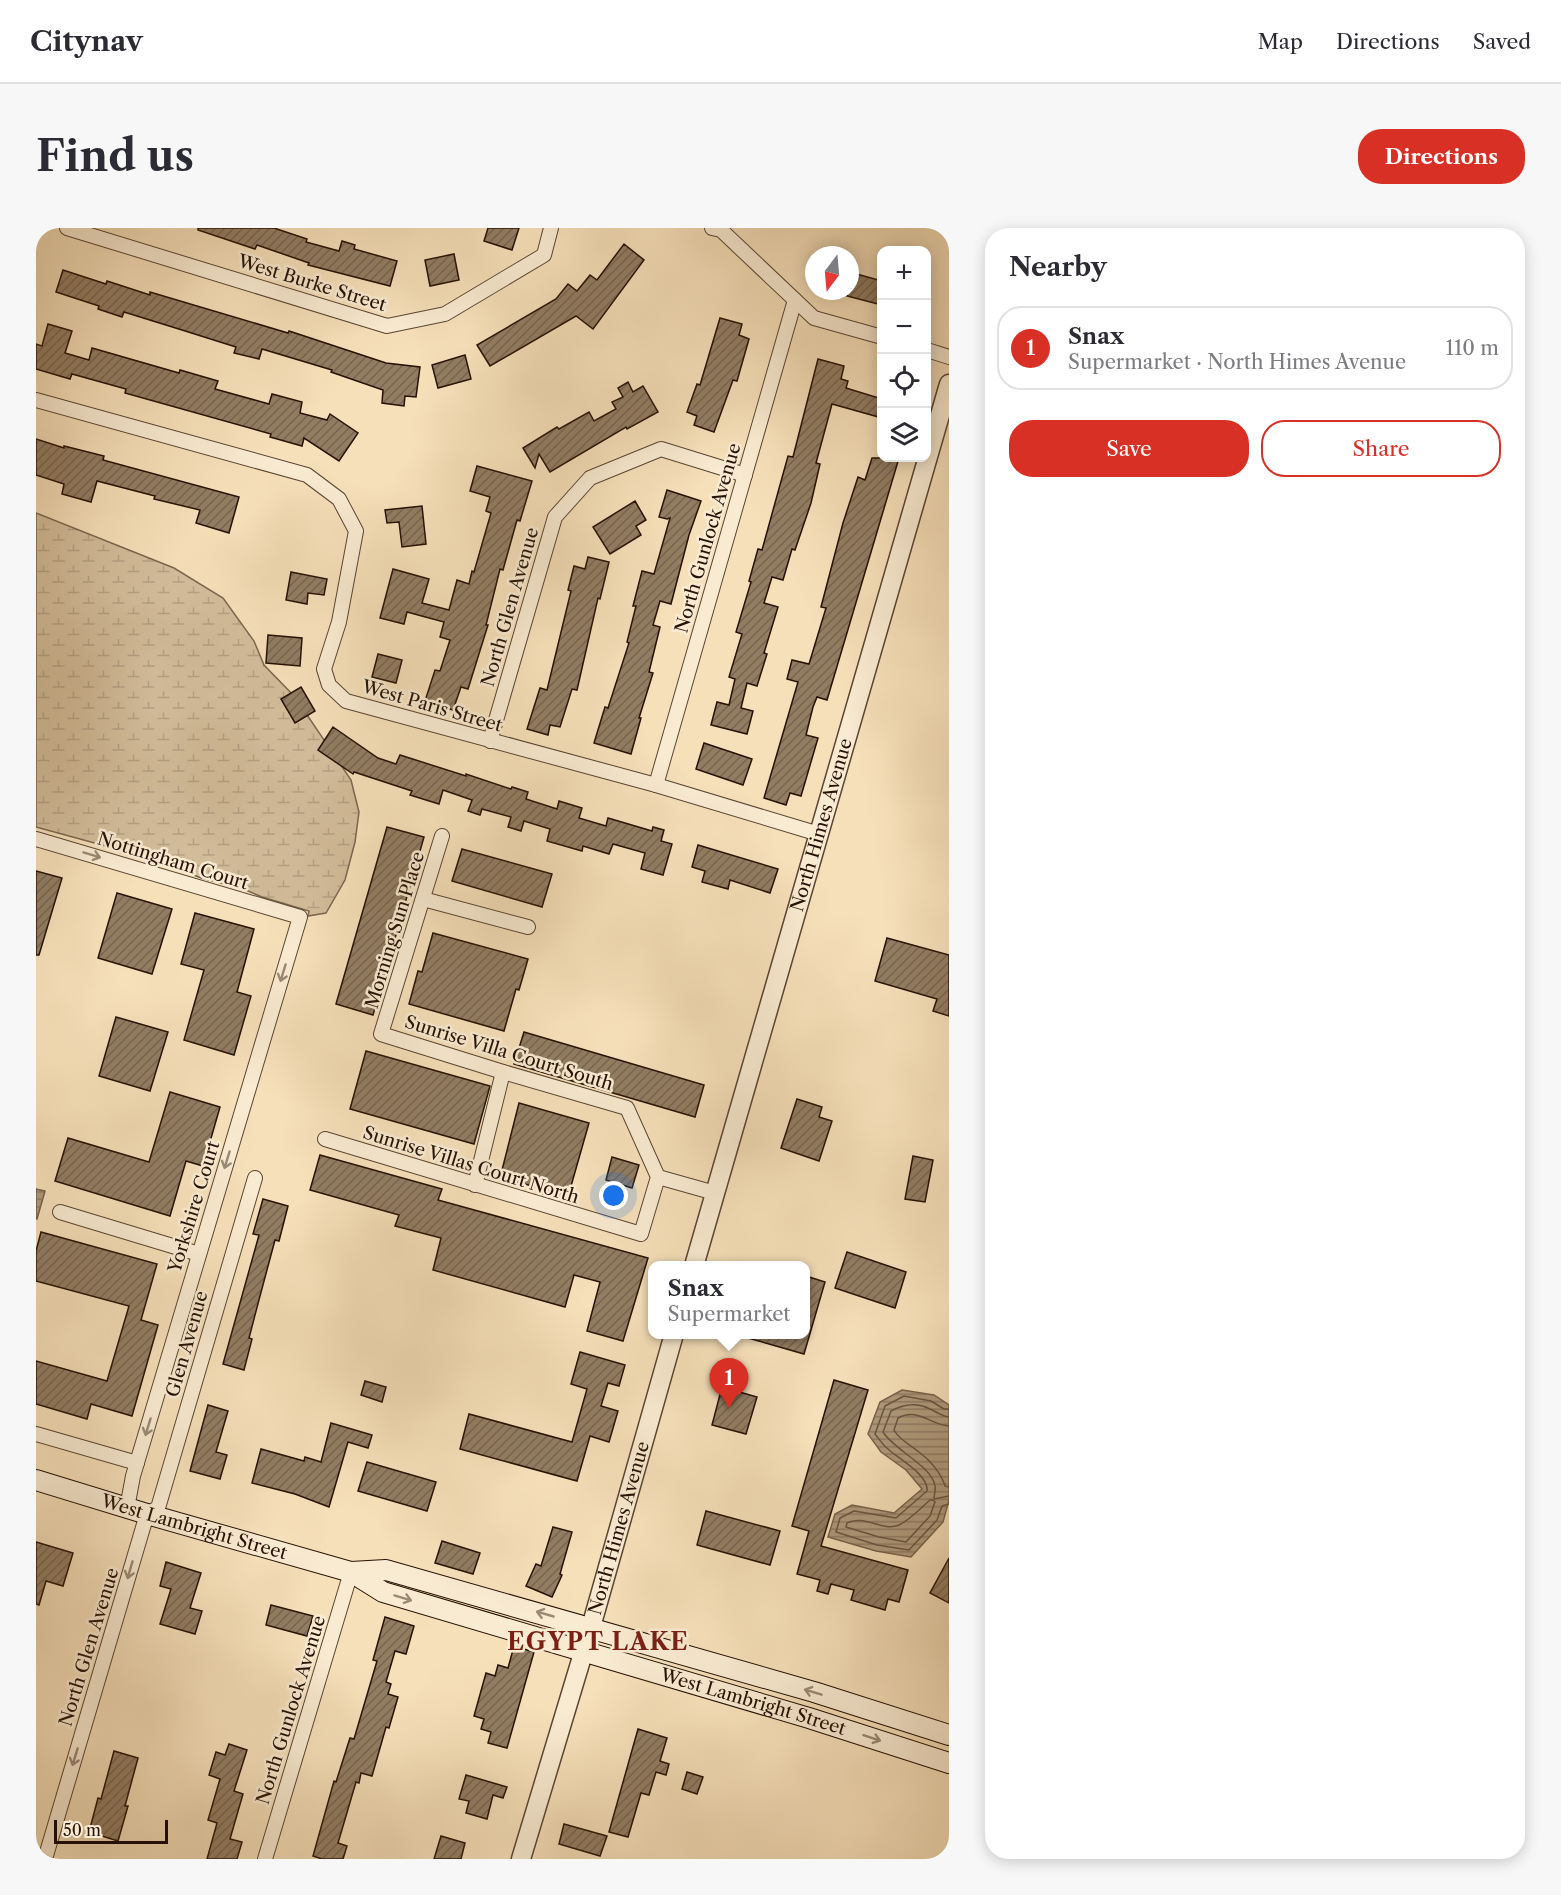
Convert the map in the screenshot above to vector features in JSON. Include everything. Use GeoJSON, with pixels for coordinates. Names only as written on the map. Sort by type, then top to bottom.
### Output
{"type":"FeatureCollection","features":[{"type":"Feature","properties":{"kind":"main road","name":"West Lambright Street"},"geometry":{"type":"LineString","coordinates":[[36,1480],[351,1572],[383,1592],[809,1718],[949,1763]]}},
{"type":"Feature","properties":{"kind":"main road","name":"West Lambright Street"},"geometry":{"type":"LineString","coordinates":[[351,1572],[386,1570],[814,1692],[949,1735]]}},
{"type":"Feature","properties":{"kind":"street","name":"West Burke Street"},"geometry":{"type":"LineString","coordinates":[[68,228],[387,326],[445,315],[544,255],[550,228]]}},
{"type":"Feature","properties":{"kind":"street"},"geometry":{"type":"LineString","coordinates":[[712,228],[721,230],[814,318],[877,336]]}},
{"type":"Feature","properties":{"kind":"street","name":"North Gunlock Avenue"},"geometry":{"type":"LineString","coordinates":[[656,786],[795,300]]}},
{"type":"Feature","properties":{"kind":"street"},"geometry":{"type":"LineString","coordinates":[[931,351],[949,357]]}},
{"type":"Feature","properties":{"kind":"street","name":"North Himes Avenue"},"geometry":{"type":"LineString","coordinates":[[695,1261],[949,384]]}},
{"type":"Feature","properties":{"kind":"street","name":"West Paris Street"},"geometry":{"type":"LineString","coordinates":[[36,400],[307,475],[339,499],[356,531],[339,622],[324,669],[329,685],[346,701],[656,786],[819,834]]}},
{"type":"Feature","properties":{"kind":"street","name":"North Glen Avenue"},"geometry":{"type":"LineString","coordinates":[[490,741],[555,517],[590,478],[661,450],[745,476]]}},
{"type":"Feature","properties":{"kind":"street","name":"Morning Sun Place"},"geometry":{"type":"LineString","coordinates":[[381,1034],[442,836]]}},
{"type":"Feature","properties":{"kind":"street","name":"Nottingham Court"},"geometry":{"type":"LineString","coordinates":[[36,838],[300,917]]}},
{"type":"Feature","properties":{"kind":"street"},"geometry":{"type":"LineString","coordinates":[[423,899],[528,927]]}},
{"type":"Feature","properties":{"kind":"street","name":"Yorkshire Court"},"geometry":{"type":"LineString","coordinates":[[127,1508],[137,1463],[300,917]]}},
{"type":"Feature","properties":{"kind":"street","name":"Sunrise Villa Court South"},"geometry":{"type":"LineString","coordinates":[[381,1034],[627,1108],[658,1177]]}},
{"type":"Feature","properties":{"kind":"street"},"geometry":{"type":"LineString","coordinates":[[475,1185],[503,1072]]}},
{"type":"Feature","properties":{"kind":"street","name":"Sunrise Villas Court North"},"geometry":{"type":"LineString","coordinates":[[325,1139],[641,1234],[658,1177]]}},
{"type":"Feature","properties":{"kind":"street"},"geometry":{"type":"LineString","coordinates":[[658,1177],[715,1193]]}},
{"type":"Feature","properties":{"kind":"street","name":"Glen Avenue"},"geometry":{"type":"LineString","coordinates":[[147,1514],[158,1508],[255,1178]]}},
{"type":"Feature","properties":{"kind":"street"},"geometry":{"type":"LineString","coordinates":[[60,1212],[199,1254]]}},
{"type":"Feature","properties":{"kind":"street","name":"North Himes Avenue"},"geometry":{"type":"LineString","coordinates":[[521,1859],[591,1627],[673,1339]]}},
{"type":"Feature","properties":{"kind":"street"},"geometry":{"type":"LineString","coordinates":[[36,1434],[137,1463]]}},
{"type":"Feature","properties":{"kind":"street","name":"North Glen Avenue"},"geometry":{"type":"LineString","coordinates":[[45,1859],[147,1514]]}},
{"type":"Feature","properties":{"kind":"street","name":"North Gunlock Avenue"},"geometry":{"type":"LineString","coordinates":[[265,1859],[351,1572]]}},
{"type":"Feature","properties":{"kind":"green space"},"geometry":{"type":"Polygon","coordinates":[[[36,513],[174,568],[223,598],[254,641],[264,665],[295,697],[351,780],[359,812],[355,842],[345,880],[326,913],[308,916],[309,911],[241,888],[201,878],[153,859],[36,827],[36,513]]]}},
{"type":"Feature","properties":{"kind":"water"},"geometry":{"type":"Polygon","coordinates":[[[36,1189],[45,1191],[37,1219],[36,1219],[36,1189]]]}},
{"type":"Feature","properties":{"kind":"water"},"geometry":{"type":"Polygon","coordinates":[[[902,1390],[934,1395],[949,1405],[949,1500],[943,1522],[911,1557],[876,1551],[828,1537],[835,1514],[852,1505],[894,1513],[922,1489],[906,1470],[881,1452],[868,1434],[880,1402],[902,1390]]]}},
{"type":"Feature","properties":{"kind":"building"},"geometry":{"type":"Polygon","coordinates":[[[198,228],[274,228],[307,239],[306,242],[339,251],[342,241],[355,245],[354,249],[397,261],[390,286],[308,265],[309,263],[257,245],[255,249],[198,230],[198,228]]]}},
{"type":"Feature","properties":{"kind":"building"},"geometry":{"type":"Polygon","coordinates":[[[488,228],[519,228],[512,250],[484,241],[488,228]]]}},
{"type":"Feature","properties":{"kind":"building"},"geometry":{"type":"Polygon","coordinates":[[[624,244],[644,260],[593,329],[576,316],[490,366],[477,345],[556,299],[568,284],[577,291],[590,275],[597,280],[624,244]]]}},
{"type":"Feature","properties":{"kind":"building"},"geometry":{"type":"Polygon","coordinates":[[[454,254],[459,280],[430,286],[425,260],[454,254]]]}},
{"type":"Feature","properties":{"kind":"building"},"geometry":{"type":"Polygon","coordinates":[[[63,270],[106,284],[107,281],[150,295],[150,292],[288,333],[289,331],[386,363],[420,367],[416,397],[405,396],[404,406],[382,403],[383,390],[331,372],[332,370],[262,349],[259,359],[234,353],[236,347],[124,312],[122,317],[98,309],[99,306],[56,292],[63,270]]]}},
{"type":"Feature","properties":{"kind":"building"},"geometry":{"type":"Polygon","coordinates":[[[859,275],[877,280],[877,304],[859,299],[859,275]]]}},
{"type":"Feature","properties":{"kind":"building"},"geometry":{"type":"Polygon","coordinates":[[[720,318],[742,324],[739,335],[749,339],[737,381],[733,380],[714,432],[694,425],[697,416],[687,412],[697,384],[700,385],[720,318]]]}},
{"type":"Feature","properties":{"kind":"building"},"geometry":{"type":"Polygon","coordinates":[[[48,324],[72,331],[65,353],[89,360],[92,348],[179,373],[180,370],[218,381],[215,389],[269,404],[272,394],[302,402],[300,413],[327,420],[330,414],[358,433],[339,461],[304,438],[302,446],[270,437],[271,434],[125,393],[126,389],[72,374],[70,379],[36,369],[36,344],[42,346],[48,324]]]}},
{"type":"Feature","properties":{"kind":"building"},"geometry":{"type":"Polygon","coordinates":[[[465,355],[471,379],[438,388],[432,365],[465,355]]]}},
{"type":"Feature","properties":{"kind":"building"},"geometry":{"type":"Polygon","coordinates":[[[818,359],[844,366],[841,379],[848,381],[846,388],[877,397],[877,417],[832,404],[816,463],[820,464],[811,503],[795,550],[792,549],[783,580],[772,577],[764,603],[778,607],[757,686],[747,683],[741,708],[753,711],[747,734],[711,725],[717,702],[729,705],[735,679],[729,677],[742,634],[736,632],[751,582],[749,581],[758,549],[762,550],[788,456],[793,457],[818,359]]]}},
{"type":"Feature","properties":{"kind":"building"},"geometry":{"type":"Polygon","coordinates":[[[628,382],[633,392],[643,386],[658,412],[627,429],[626,427],[550,472],[539,454],[535,468],[523,448],[557,427],[559,429],[589,412],[594,421],[616,409],[612,402],[623,397],[618,388],[628,382]]]}},
{"type":"Feature","properties":{"kind":"building"},"geometry":{"type":"Polygon","coordinates":[[[36,439],[64,448],[64,446],[104,456],[103,460],[239,497],[229,533],[196,523],[200,510],[154,499],[155,496],[97,481],[91,502],[62,494],[64,484],[36,475],[36,439]]]}},
{"type":"Feature","properties":{"kind":"building"},"geometry":{"type":"Polygon","coordinates":[[[872,458],[877,458],[877,462],[898,462],[827,700],[817,697],[813,707],[806,735],[818,738],[801,796],[790,793],[786,805],[764,798],[798,682],[787,679],[792,660],[809,664],[826,608],[821,607],[843,523],[858,477],[865,480],[872,458]]]}},
{"type":"Feature","properties":{"kind":"building"},"geometry":{"type":"Polygon","coordinates":[[[477,466],[532,481],[520,521],[517,520],[503,570],[500,569],[486,625],[488,625],[468,689],[461,687],[453,710],[425,701],[435,670],[440,671],[450,640],[440,637],[444,622],[407,612],[404,624],[380,618],[393,569],[429,579],[422,603],[449,610],[457,580],[469,584],[491,513],[486,511],[490,497],[470,491],[477,466]]]}},
{"type":"Feature","properties":{"kind":"building"},"geometry":{"type":"Polygon","coordinates":[[[667,490],[701,501],[689,535],[671,604],[660,601],[653,625],[660,627],[649,672],[653,673],[631,754],[594,743],[629,643],[627,642],[636,606],[633,606],[642,571],[654,574],[670,518],[659,517],[667,490]]]}},
{"type":"Feature","properties":{"kind":"building"},"geometry":{"type":"Polygon","coordinates":[[[635,501],[646,520],[636,526],[641,535],[610,554],[593,527],[635,501]]]}},
{"type":"Feature","properties":{"kind":"building"},"geometry":{"type":"Polygon","coordinates":[[[422,506],[426,544],[402,547],[399,522],[387,523],[385,510],[422,506]]]}},
{"type":"Feature","properties":{"kind":"building"},"geometry":{"type":"Polygon","coordinates":[[[588,557],[609,562],[600,599],[598,598],[577,690],[572,689],[560,727],[550,725],[548,735],[527,729],[540,688],[547,690],[571,591],[568,590],[574,566],[585,569],[588,557]]]}},
{"type":"Feature","properties":{"kind":"building"},"geometry":{"type":"Polygon","coordinates":[[[291,572],[327,579],[324,595],[308,593],[307,604],[286,600],[291,572]]]}},
{"type":"Feature","properties":{"kind":"building"},"geometry":{"type":"Polygon","coordinates":[[[268,635],[302,638],[300,666],[266,663],[268,635]]]}},
{"type":"Feature","properties":{"kind":"building"},"geometry":{"type":"Polygon","coordinates":[[[378,654],[402,660],[396,683],[372,677],[378,654]]]}},
{"type":"Feature","properties":{"kind":"building"},"geometry":{"type":"Polygon","coordinates":[[[301,687],[315,711],[295,723],[281,699],[301,687]]]}},
{"type":"Feature","properties":{"kind":"building"},"geometry":{"type":"Polygon","coordinates":[[[333,727],[378,758],[396,764],[400,755],[511,789],[512,787],[528,792],[526,799],[557,809],[559,801],[582,808],[579,818],[606,826],[608,818],[652,831],[653,827],[664,830],[661,841],[672,844],[663,875],[641,869],[645,853],[613,844],[609,854],[583,846],[582,851],[547,841],[550,829],[524,821],[521,831],[508,827],[511,817],[482,809],[480,815],[468,811],[472,800],[443,790],[439,804],[410,795],[412,791],[354,772],[353,774],[318,750],[333,727]]]}},
{"type":"Feature","properties":{"kind":"building"},"geometry":{"type":"Polygon","coordinates":[[[704,743],[752,759],[743,785],[696,769],[704,743]]]}},
{"type":"Feature","properties":{"kind":"building"},"geometry":{"type":"Polygon","coordinates":[[[387,827],[424,837],[373,1015],[336,1004],[387,827]]]}},
{"type":"Feature","properties":{"kind":"building"},"geometry":{"type":"Polygon","coordinates":[[[698,845],[778,869],[770,893],[730,880],[728,889],[702,882],[705,871],[692,867],[698,845]]]}},
{"type":"Feature","properties":{"kind":"building"},"geometry":{"type":"Polygon","coordinates":[[[462,849],[552,874],[542,907],[452,881],[462,849]]]}},
{"type":"Feature","properties":{"kind":"building"},"geometry":{"type":"Polygon","coordinates":[[[36,871],[62,878],[39,955],[36,955],[36,871]]]}},
{"type":"Feature","properties":{"kind":"building"},"geometry":{"type":"Polygon","coordinates":[[[117,893],[172,909],[152,974],[98,958],[117,893]]]}},
{"type":"Feature","properties":{"kind":"building"},"geometry":{"type":"Polygon","coordinates":[[[195,913],[254,929],[237,992],[251,996],[234,1055],[184,1040],[204,970],[181,964],[195,913]]]}},
{"type":"Feature","properties":{"kind":"building"},"geometry":{"type":"Polygon","coordinates":[[[433,933],[528,959],[519,990],[516,989],[504,1031],[409,1004],[418,971],[422,972],[433,933]]]}},
{"type":"Feature","properties":{"kind":"building"},"geometry":{"type":"Polygon","coordinates":[[[887,938],[949,955],[949,1016],[933,1011],[937,999],[875,981],[887,938]]]}},
{"type":"Feature","properties":{"kind":"building"},"geometry":{"type":"Polygon","coordinates":[[[116,1017],[168,1032],[150,1091],[99,1076],[116,1017]]]}},
{"type":"Feature","properties":{"kind":"building"},"geometry":{"type":"Polygon","coordinates":[[[524,1032],[704,1085],[695,1117],[514,1064],[524,1032]]]}},
{"type":"Feature","properties":{"kind":"building"},"geometry":{"type":"Polygon","coordinates":[[[366,1051],[490,1086],[474,1144],[350,1109],[366,1051]]]}},
{"type":"Feature","properties":{"kind":"building"},"geometry":{"type":"Polygon","coordinates":[[[170,1092],[220,1107],[203,1166],[186,1161],[170,1216],[55,1181],[68,1138],[149,1162],[170,1092]]]}},
{"type":"Feature","properties":{"kind":"building"},"geometry":{"type":"Polygon","coordinates":[[[797,1099],[822,1107],[819,1117],[832,1121],[819,1161],[781,1148],[797,1099]]]}},
{"type":"Feature","properties":{"kind":"building"},"geometry":{"type":"Polygon","coordinates":[[[519,1103],[589,1123],[567,1200],[540,1193],[541,1188],[500,1178],[519,1103]]]}},
{"type":"Feature","properties":{"kind":"building"},"geometry":{"type":"Polygon","coordinates":[[[320,1155],[442,1189],[438,1200],[648,1258],[623,1341],[587,1331],[600,1282],[574,1275],[565,1307],[433,1270],[441,1238],[395,1226],[399,1215],[310,1190],[320,1155]]]}},
{"type":"Feature","properties":{"kind":"building"},"geometry":{"type":"Polygon","coordinates":[[[913,1156],[933,1160],[925,1202],[905,1199],[913,1156]]]}},
{"type":"Feature","properties":{"kind":"building"},"geometry":{"type":"Polygon","coordinates":[[[612,1157],[639,1165],[632,1188],[606,1180],[612,1157]]]}},
{"type":"Feature","properties":{"kind":"building"},"geometry":{"type":"Polygon","coordinates":[[[263,1199],[288,1206],[279,1241],[275,1240],[249,1338],[252,1339],[244,1370],[223,1364],[259,1235],[253,1234],[263,1199]]]}},
{"type":"Feature","properties":{"kind":"building"},"geometry":{"type":"Polygon","coordinates":[[[41,1232],[157,1264],[141,1320],[158,1325],[132,1416],[91,1404],[87,1419],[36,1404],[36,1361],[107,1381],[129,1306],[36,1281],[36,1251],[41,1232]]]}},
{"type":"Feature","properties":{"kind":"building"},"geometry":{"type":"Polygon","coordinates":[[[847,1252],[906,1272],[895,1308],[835,1288],[847,1252]]]}},
{"type":"Feature","properties":{"kind":"building"},"geometry":{"type":"Polygon","coordinates":[[[810,1277],[825,1282],[810,1333],[810,1277]]]}},
{"type":"Feature","properties":{"kind":"building"},"geometry":{"type":"Polygon","coordinates":[[[752,1339],[808,1339],[804,1354],[752,1339]]]}},
{"type":"Feature","properties":{"kind":"building"},"geometry":{"type":"Polygon","coordinates":[[[580,1352],[625,1365],[619,1386],[608,1383],[601,1406],[618,1411],[609,1442],[590,1436],[577,1481],[460,1449],[469,1414],[572,1442],[587,1389],[571,1384],[580,1352]]]}},
{"type":"Feature","properties":{"kind":"building"},"geometry":{"type":"Polygon","coordinates":[[[834,1380],[868,1390],[821,1546],[908,1570],[899,1602],[888,1599],[885,1610],[851,1600],[854,1590],[831,1584],[828,1594],[817,1591],[820,1580],[797,1574],[809,1531],[792,1526],[834,1380]]]}},
{"type":"Feature","properties":{"kind":"building"},"geometry":{"type":"Polygon","coordinates":[[[365,1381],[386,1387],[382,1402],[361,1395],[365,1381]]]}},
{"type":"Feature","properties":{"kind":"building"},"geometry":{"type":"Polygon","coordinates":[[[722,1387],[757,1397],[746,1434],[712,1425],[722,1387]]]}},
{"type":"Feature","properties":{"kind":"building"},"geometry":{"type":"Polygon","coordinates":[[[208,1405],[228,1411],[216,1452],[227,1455],[220,1479],[190,1471],[208,1405]]]}},
{"type":"Feature","properties":{"kind":"building"},"geometry":{"type":"Polygon","coordinates":[[[331,1423],[372,1435],[368,1448],[348,1442],[329,1507],[295,1494],[252,1483],[261,1449],[304,1461],[305,1457],[321,1462],[331,1423]]]}},
{"type":"Feature","properties":{"kind":"building"},"geometry":{"type":"Polygon","coordinates":[[[367,1462],[436,1482],[427,1511],[358,1491],[367,1462]]]}},
{"type":"Feature","properties":{"kind":"building"},"geometry":{"type":"Polygon","coordinates":[[[706,1511],[780,1531],[770,1565],[697,1545],[706,1511]]]}},
{"type":"Feature","properties":{"kind":"building"},"geometry":{"type":"Polygon","coordinates":[[[553,1527],[572,1532],[560,1574],[562,1575],[552,1597],[526,1586],[536,1564],[541,1566],[553,1527]]]}},
{"type":"Feature","properties":{"kind":"building"},"geometry":{"type":"Polygon","coordinates":[[[442,1541],[480,1553],[473,1574],[435,1563],[442,1541]]]}},
{"type":"Feature","properties":{"kind":"building"},"geometry":{"type":"Polygon","coordinates":[[[36,1542],[73,1553],[63,1586],[46,1581],[39,1605],[36,1604],[36,1542]]]}},
{"type":"Feature","properties":{"kind":"building"},"geometry":{"type":"Polygon","coordinates":[[[949,1558],[949,1603],[930,1593],[949,1558]]]}},
{"type":"Feature","properties":{"kind":"building"},"geometry":{"type":"Polygon","coordinates":[[[166,1562],[201,1573],[190,1608],[202,1611],[195,1634],[160,1624],[171,1589],[160,1586],[166,1562]]]}},
{"type":"Feature","properties":{"kind":"building"},"geometry":{"type":"Polygon","coordinates":[[[271,1605],[313,1616],[307,1636],[266,1625],[271,1605]]]}},
{"type":"Feature","properties":{"kind":"building"},"geometry":{"type":"Polygon","coordinates":[[[385,1617],[414,1626],[406,1654],[395,1651],[386,1682],[391,1684],[388,1694],[398,1697],[389,1728],[386,1727],[372,1776],[361,1773],[359,1783],[356,1782],[338,1843],[347,1846],[343,1859],[322,1859],[313,1856],[334,1781],[336,1782],[350,1738],[354,1739],[377,1661],[373,1660],[385,1617]]]}},
{"type":"Feature","properties":{"kind":"building"},"geometry":{"type":"Polygon","coordinates":[[[514,1646],[534,1652],[507,1748],[488,1743],[491,1732],[481,1729],[484,1719],[474,1716],[486,1673],[495,1676],[498,1665],[508,1668],[514,1646]]]}},
{"type":"Feature","properties":{"kind":"building"},"geometry":{"type":"Polygon","coordinates":[[[638,1729],[667,1738],[660,1761],[669,1764],[666,1775],[656,1772],[649,1795],[641,1793],[628,1837],[609,1832],[638,1729]]]}},
{"type":"Feature","properties":{"kind":"building"},"geometry":{"type":"Polygon","coordinates":[[[229,1744],[247,1750],[234,1791],[243,1794],[230,1839],[242,1842],[237,1859],[207,1859],[217,1823],[208,1820],[220,1779],[209,1775],[216,1752],[225,1755],[229,1744]]]}},
{"type":"Feature","properties":{"kind":"building"},"geometry":{"type":"Polygon","coordinates":[[[114,1751],[138,1758],[118,1841],[89,1832],[114,1751]]]}},
{"type":"Feature","properties":{"kind":"building"},"geometry":{"type":"Polygon","coordinates":[[[687,1772],[703,1777],[697,1794],[682,1789],[687,1772]]]}},
{"type":"Feature","properties":{"kind":"building"},"geometry":{"type":"Polygon","coordinates":[[[466,1775],[507,1787],[503,1798],[493,1795],[487,1819],[466,1813],[469,1801],[459,1799],[466,1775]]]}},
{"type":"Feature","properties":{"kind":"building"},"geometry":{"type":"Polygon","coordinates":[[[564,1824],[607,1836],[600,1856],[559,1844],[564,1824]]]}},
{"type":"Feature","properties":{"kind":"building"},"geometry":{"type":"Polygon","coordinates":[[[441,1836],[465,1843],[461,1859],[434,1859],[441,1836]]]}},
{"type":"Feature","properties":{"kind":"place","name":"Snax"},"geometry":{"type":"Point","coordinates":[729,1408]}},
{"type":"Feature","properties":{"kind":"district","name":"EGYPT LAKE"},"geometry":{"type":"Point","coordinates":[598,1642]}}]}
